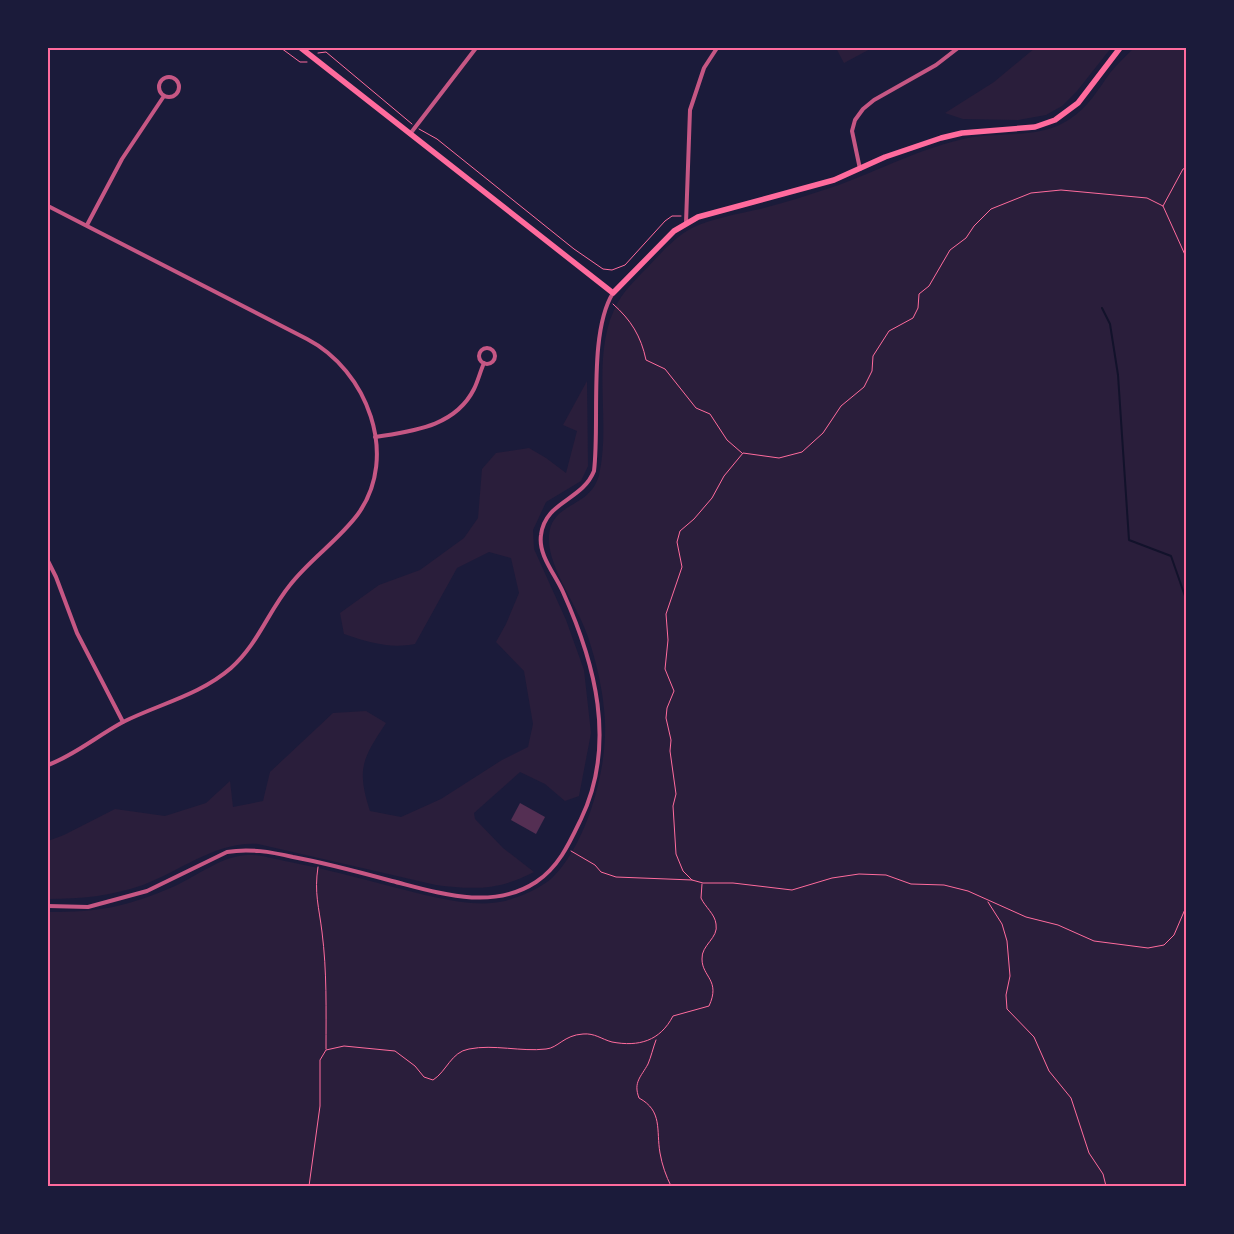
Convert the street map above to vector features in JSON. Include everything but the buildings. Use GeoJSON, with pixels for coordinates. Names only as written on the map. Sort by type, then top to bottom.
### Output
{"type":"FeatureCollection","features":[{"type":"Feature","properties":{"kind":"main road"},"geometry":{"type":"LineString","coordinates":[[301,48],[613,293],[661,243],[686,223],[710,213],[834,180],[885,157],[948,136],[969,132],[1035,127],[1055,120],[1078,103],[1120,48]]}},
{"type":"Feature","properties":{"kind":"street"},"geometry":{"type":"LineString","coordinates":[[410,134],[476,48]]}},
{"type":"Feature","properties":{"kind":"street"},"geometry":{"type":"LineString","coordinates":[[686,223],[690,110],[704,68],[717,48]]}},
{"type":"Feature","properties":{"kind":"street"},"geometry":{"type":"LineString","coordinates":[[860,169],[852,137],[858,114],[868,104],[936,65],[958,48]]}},
{"type":"Feature","properties":{"kind":"street"},"geometry":{"type":"LineString","coordinates":[[166,77],[173,77],[178,82],[179,92],[174,96],[164,96],[160,91],[160,84],[166,77]]}},
{"type":"Feature","properties":{"kind":"street"},"geometry":{"type":"LineString","coordinates":[[86,226],[122,159],[164,96]]}},
{"type":"Feature","properties":{"kind":"street"},"geometry":{"type":"LineString","coordinates":[[48,206],[311,341],[326,351],[345,368],[358,385],[368,407],[375,437],[374,475],[359,512],[340,538],[292,582],[248,650],[230,668],[202,689],[123,722],[65,759],[48,765]]}},
{"type":"Feature","properties":{"kind":"street"},"geometry":{"type":"LineString","coordinates":[[48,906],[88,907],[139,893],[227,852],[237,850],[266,852],[318,862],[437,892],[478,898],[499,896],[526,888],[550,870],[566,849],[587,808],[594,778],[600,727],[598,698],[582,633],[544,554],[541,535],[550,513],[584,489],[594,471],[597,369],[608,301],[613,293]]}},
{"type":"Feature","properties":{"kind":"street"},"geometry":{"type":"LineString","coordinates":[[484,348],[490,348],[495,354],[494,359],[489,364],[484,363],[480,359],[480,351],[484,348]]}},
{"type":"Feature","properties":{"kind":"street"},"geometry":{"type":"LineString","coordinates":[[375,437],[421,429],[451,416],[473,390],[484,363]]}},
{"type":"Feature","properties":{"kind":"street"},"geometry":{"type":"LineString","coordinates":[[48,561],[77,633],[123,722]]}},
{"type":"Feature","properties":{"kind":"path"},"geometry":{"type":"LineString","coordinates":[[281,48],[300,62],[305,63],[321,51],[326,52],[416,127],[437,139],[574,249],[603,268],[612,270],[621,267],[665,221],[672,216],[686,215]]}},
{"type":"Feature","properties":{"kind":"path"},"geometry":{"type":"LineString","coordinates":[[1163,206],[1183,170],[1186,168]]}},
{"type":"Feature","properties":{"kind":"path"},"geometry":{"type":"LineString","coordinates":[[608,301],[625,315],[637,331],[646,360],[665,369],[696,408],[710,414],[727,440],[742,454],[786,457],[802,452],[823,434],[841,406],[864,387],[872,371],[873,356],[889,331],[913,318],[918,308],[919,294],[928,286],[950,250],[966,238],[974,226],[991,210],[1027,194],[1061,190],[1147,198],[1163,206],[1186,257]]}},
{"type":"Feature","properties":{"kind":"path"},"geometry":{"type":"LineString","coordinates":[[692,880],[682,871],[676,854],[673,806],[676,794],[670,751],[671,740],[666,718],[667,708],[674,692],[665,669],[668,640],[666,614],[682,567],[677,542],[680,531],[694,519],[712,498],[724,476],[742,454]]}},
{"type":"Feature","properties":{"kind":"path"},"geometry":{"type":"LineString","coordinates":[[566,849],[595,865],[601,872],[616,876],[692,880],[702,883],[733,883],[792,890],[832,878],[872,873],[912,884],[944,885],[968,891],[987,901],[1003,905],[1026,917],[1058,925],[1094,941],[1148,948],[1164,945],[1174,935],[1186,907]]}},
{"type":"Feature","properties":{"kind":"path"},"geometry":{"type":"LineString","coordinates":[[309,1186],[320,1106],[320,1060],[326,1050],[326,994],[322,932],[315,888],[318,862]]}},
{"type":"Feature","properties":{"kind":"path"},"geometry":{"type":"LineString","coordinates":[[671,1186],[660,1154],[659,1128],[656,1116],[649,1103],[639,1098],[636,1082],[648,1063],[656,1038],[668,1026],[673,1016],[702,1010],[709,1006],[712,1000],[712,981],[702,960],[702,953],[717,930],[716,922],[700,898],[702,883]]}},
{"type":"Feature","properties":{"kind":"path"},"geometry":{"type":"LineString","coordinates":[[987,901],[1002,924],[1008,941],[1010,976],[1006,995],[1007,1009],[1034,1037],[1049,1071],[1072,1098],[1089,1153],[1103,1174],[1106,1186]]}},
{"type":"Feature","properties":{"kind":"path"},"geometry":{"type":"LineString","coordinates":[[326,1050],[344,1046],[395,1051],[415,1066],[424,1077],[433,1080],[443,1073],[452,1058],[468,1049],[548,1049],[570,1035],[594,1034],[611,1041],[634,1043],[656,1038]]}},
{"type":"Feature","properties":{"kind":"shaded area"},"geometry":{"type":"Polygon","coordinates":[[[836,48],[872,48],[844,63],[836,48]]]}},
{"type":"Feature","properties":{"kind":"shaded area"},"geometry":{"type":"Polygon","coordinates":[[[1035,48],[1111,48],[1077,91],[1062,106],[1046,115],[1018,120],[963,119],[945,113],[994,82],[1035,48]]]}},
{"type":"Feature","properties":{"kind":"shaded area"},"geometry":{"type":"Polygon","coordinates":[[[1134,48],[1186,48],[1186,1186],[48,1186],[48,912],[99,909],[142,899],[175,886],[228,859],[247,855],[263,856],[434,897],[478,903],[505,901],[530,892],[552,878],[564,864],[585,826],[592,805],[602,762],[605,723],[602,690],[594,658],[584,626],[554,563],[550,551],[550,527],[555,518],[587,494],[594,486],[599,475],[603,432],[603,365],[605,343],[609,322],[618,302],[635,280],[686,231],[708,222],[779,204],[836,186],[917,153],[951,142],[981,136],[1020,134],[1058,126],[1082,109],[1113,70],[1134,48]]]}},
{"type":"Feature","properties":{"kind":"shaded area"},"geometry":{"type":"Polygon","coordinates":[[[587,381],[588,466],[581,481],[546,502],[533,530],[534,549],[566,620],[584,670],[591,733],[579,796],[565,801],[545,784],[520,772],[474,813],[475,819],[503,848],[534,872],[509,882],[487,887],[450,887],[258,844],[243,844],[213,852],[157,879],[131,889],[96,896],[48,899],[48,841],[115,809],[165,816],[206,803],[230,781],[233,807],[263,801],[270,772],[333,713],[366,711],[386,723],[367,755],[364,764],[363,784],[370,811],[401,817],[441,799],[502,760],[528,747],[533,724],[524,671],[496,642],[519,593],[511,558],[489,552],[457,568],[415,644],[388,645],[344,634],[340,613],[379,585],[420,570],[464,538],[478,518],[482,469],[496,453],[529,448],[566,473],[577,431],[563,425],[587,381]]]}},
{"type":"Feature","properties":{"kind":"waterway"},"geometry":{"type":"LineString","coordinates":[[1102,308],[1110,324],[1118,375],[1129,540],[1171,556],[1186,599]]}}]}
